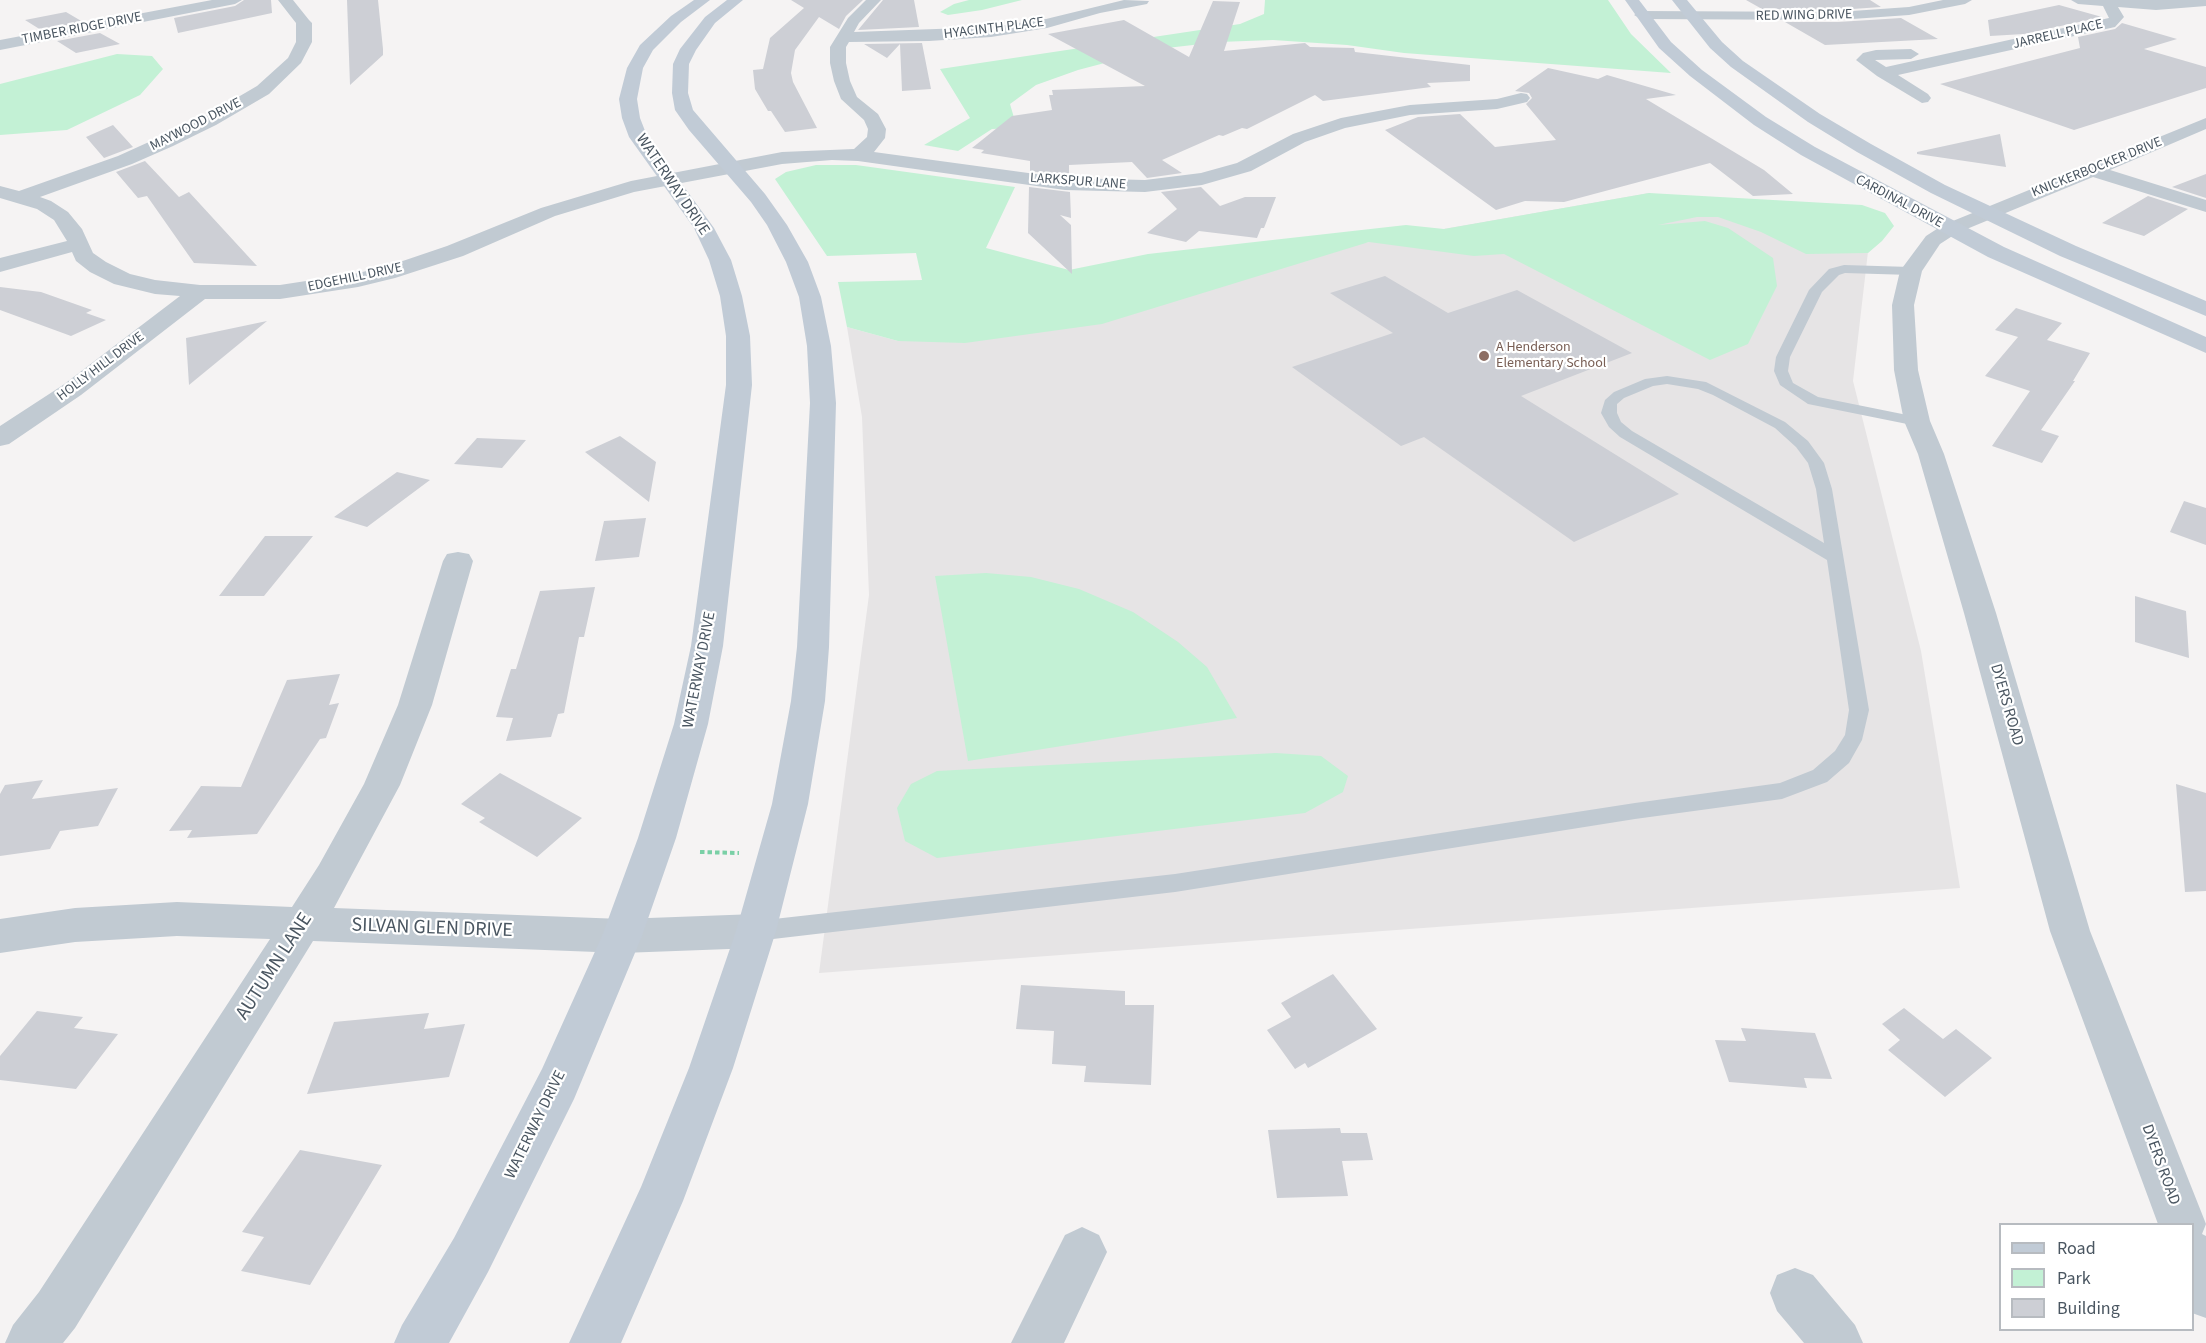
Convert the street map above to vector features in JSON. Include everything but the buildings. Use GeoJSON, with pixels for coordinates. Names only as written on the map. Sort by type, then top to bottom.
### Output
{"type":"FeatureCollection","features":[{"type":"Feature","properties":{"kind":"main road","name":"WATERWAY DRIVE"},"geometry":{"type":"LineString","coordinates":[[420,1343],[471,1255],[558,1084],[622,936],[657,838],[691,724],[707,646],[739,385],[738,336],[731,296],[720,260],[704,228],[669,179],[651,159],[638,137],[630,118],[628,99],[630,81],[646,48],[659,33],[703,0]]}},
{"type":"Feature","properties":{"kind":"main road"},"geometry":{"type":"LineString","coordinates":[[595,1343],[659,1201],[698,1101],[756,931],[790,804],[808,701],[813,647],[823,403],[819,346],[810,297],[797,262],[777,225],[758,198],[694,126],[684,110],[680,93],[679,77],[688,49],[697,34],[710,20],[736,0]]}},
{"type":"Feature","properties":{"kind":"main road","name":"CARDINAL DRIVE"},"geometry":{"type":"LineString","coordinates":[[1679,0],[1716,45],[1737,64],[1814,118],[1938,189],[2068,251],[2206,309]]}},
{"type":"Feature","properties":{"kind":"main road","name":"CARDINAL DRIVE"},"geometry":{"type":"LineString","coordinates":[[1637,8],[1665,45],[1696,73],[1760,121],[1808,151],[1950,229],[2079,291],[2206,346]]}},
{"type":"Feature","properties":{"kind":"street","name":"TIMBER RIDGE DRIVE"},"geometry":{"type":"LineString","coordinates":[[0,45],[235,0]]}},
{"type":"Feature","properties":{"kind":"street","name":"MAYWOOD DRIVE"},"geometry":{"type":"LineString","coordinates":[[22,197],[125,160],[167,142],[210,121],[263,90],[295,60],[304,42],[304,23],[285,0]]}},
{"type":"Feature","properties":{"kind":"street"},"geometry":{"type":"LineString","coordinates":[[858,155],[876,138],[877,129],[872,118],[850,99],[842,81],[838,63],[838,47],[852,21],[874,0]]}},
{"type":"Feature","properties":{"kind":"street"},"geometry":{"type":"LineString","coordinates":[[1809,0],[1838,16]]}},
{"type":"Feature","properties":{"kind":"street","name":"RED WING DRIVE"},"geometry":{"type":"LineString","coordinates":[[1637,8],[1690,16],[1838,16],[1909,10],[1965,0]]}},
{"type":"Feature","properties":{"kind":"street"},"geometry":{"type":"LineString","coordinates":[[2078,0],[2156,6],[2206,2]]}},
{"type":"Feature","properties":{"kind":"street","name":"HYACINTH PLACE"},"geometry":{"type":"LineString","coordinates":[[843,37],[929,36],[1003,31],[1142,1]]}},
{"type":"Feature","properties":{"kind":"street","name":"JARRELL PLACE"},"geometry":{"type":"LineString","coordinates":[[1883,74],[2110,24],[2117,17],[2108,3]]}},
{"type":"Feature","properties":{"kind":"street","name":"JARRELL PLACE"},"geometry":{"type":"LineString","coordinates":[[1922,98],[1867,63],[1865,58],[1876,55],[1981,52]]}},
{"type":"Feature","properties":{"kind":"street","name":"LARKSPUR LANE"},"geometry":{"type":"LineString","coordinates":[[731,167],[807,155],[858,155],[1065,184],[1145,186],[1202,179],[1244,167],[1299,138],[1341,123],[1410,110],[1497,104],[1521,98]]}},
{"type":"Feature","properties":{"kind":"street","name":"KNICKERBOCKER DRIVE"},"geometry":{"type":"LineString","coordinates":[[1988,213],[2206,123]]}},
{"type":"Feature","properties":{"kind":"street","name":"EDGEHILL DRIVE"},"geometry":{"type":"LineString","coordinates":[[0,192],[44,205],[61,216],[72,229],[84,256],[98,267],[123,279],[155,287],[200,292],[280,291],[358,280],[423,263],[517,224],[589,199],[669,179],[731,167]]}},
{"type":"Feature","properties":{"kind":"street"},"geometry":{"type":"LineString","coordinates":[[2092,170],[2206,206]]}},
{"type":"Feature","properties":{"kind":"street","name":"DYERS ROAD"},"geometry":{"type":"LineString","coordinates":[[1988,213],[1950,229],[1933,240],[1911,271],[1903,305],[1906,370],[1917,421],[1931,454],[1980,613],[2070,931],[2182,1223]]}},
{"type":"Feature","properties":{"kind":"street"},"geometry":{"type":"LineString","coordinates":[[0,265],[78,244]]}},
{"type":"Feature","properties":{"kind":"street","name":"HOLLY HILL DRIVE"},"geometry":{"type":"LineString","coordinates":[[0,438],[72,390],[200,292]]}},
{"type":"Feature","properties":{"kind":"street","name":"AUTUMN LANE"},"geometry":{"type":"LineString","coordinates":[[32,1343],[57,1310],[333,876],[382,785],[415,705],[458,561]]}},
{"type":"Feature","properties":{"kind":"street","name":"SILVAN GLEN DRIVE"},"geometry":{"type":"LineString","coordinates":[[0,936],[75,926],[177,920],[622,936],[756,931]]}},
{"type":"Feature","properties":{"kind":"street"},"geometry":{"type":"LineString","coordinates":[[1037,1343],[1082,1252]]}},
{"type":"Feature","properties":{"kind":"street"},"geometry":{"type":"LineString","coordinates":[[2194,1258],[2206,1293]]}},
{"type":"Feature","properties":{"kind":"street"},"geometry":{"type":"LineString","coordinates":[[1795,1293],[1837,1343]]}},
{"type":"Feature","properties":{"kind":"lane"},"geometry":{"type":"LineString","coordinates":[[1911,271],[1844,269],[1834,272],[1816,290],[1783,357],[1781,371],[1787,386],[1813,401],[1917,421]]}},
{"type":"Feature","properties":{"kind":"lane"},"geometry":{"type":"LineString","coordinates":[[756,931],[1175,883],[1635,811],[1782,791],[1820,776],[1842,758],[1855,735],[1859,710],[1835,557],[1824,489],[1816,463],[1802,444],[1780,425],[1718,392],[1686,382],[1650,382],[1619,395],[1610,403],[1611,418],[1626,434],[1835,557]]}},
{"type":"Feature","properties":{"kind":"path"},"geometry":{"type":"LineString","coordinates":[[700,852],[743,853]]}},
{"type":"Feature","properties":{"kind":"shaded area"},"geometry":{"type":"Polygon","coordinates":[[[1649,193],[1869,243],[1853,381],[1921,651],[1960,888],[819,973],[869,595],[862,417],[847,327],[898,341],[1295,255],[1649,193]]]}},
{"type":"Feature","properties":{"kind":"green space"},"geometry":{"type":"Polygon","coordinates":[[[969,0],[1022,0],[982,10],[948,15],[940,12],[954,4],[969,0]]]}},
{"type":"Feature","properties":{"kind":"green space"},"geometry":{"type":"Polygon","coordinates":[[[1265,0],[1608,0],[1631,34],[1671,73],[1404,53],[1347,45],[1273,40],[1219,42],[1158,49],[1078,70],[1036,85],[1010,104],[1017,128],[992,129],[958,151],[924,145],[970,118],[940,69],[1240,24],[1264,14],[1265,0]]]}},
{"type":"Feature","properties":{"kind":"green space"},"geometry":{"type":"Polygon","coordinates":[[[117,54],[152,56],[163,69],[140,95],[67,130],[0,135],[0,84],[117,54]]]}},
{"type":"Feature","properties":{"kind":"green space"},"geometry":{"type":"Polygon","coordinates":[[[816,165],[856,165],[1015,187],[986,248],[1069,270],[1148,254],[1406,225],[1444,229],[1649,193],[1862,205],[1885,213],[1894,226],[1868,253],[1806,254],[1761,232],[1718,217],[1697,217],[1658,225],[1705,221],[1728,228],[1773,258],[1777,286],[1748,344],[1710,360],[1504,254],[1474,256],[1369,242],[1102,324],[965,343],[898,341],[847,327],[838,282],[922,280],[916,253],[827,256],[775,179],[786,172],[816,165]]]}},
{"type":"Feature","properties":{"kind":"green space"},"geometry":{"type":"Polygon","coordinates":[[[986,573],[1031,577],[1079,589],[1133,612],[1178,642],[1207,667],[1237,718],[968,761],[935,576],[986,573]]]}},
{"type":"Feature","properties":{"kind":"green space"},"geometry":{"type":"Polygon","coordinates":[[[1276,753],[1321,756],[1348,776],[1343,792],[1305,813],[937,858],[905,841],[897,808],[911,784],[937,771],[1276,753]]]}},
{"type":"Feature","properties":{"kind":"place","name":"A Henderson Elementary School"},"geometry":{"type":"Point","coordinates":[1484,356]}}]}
